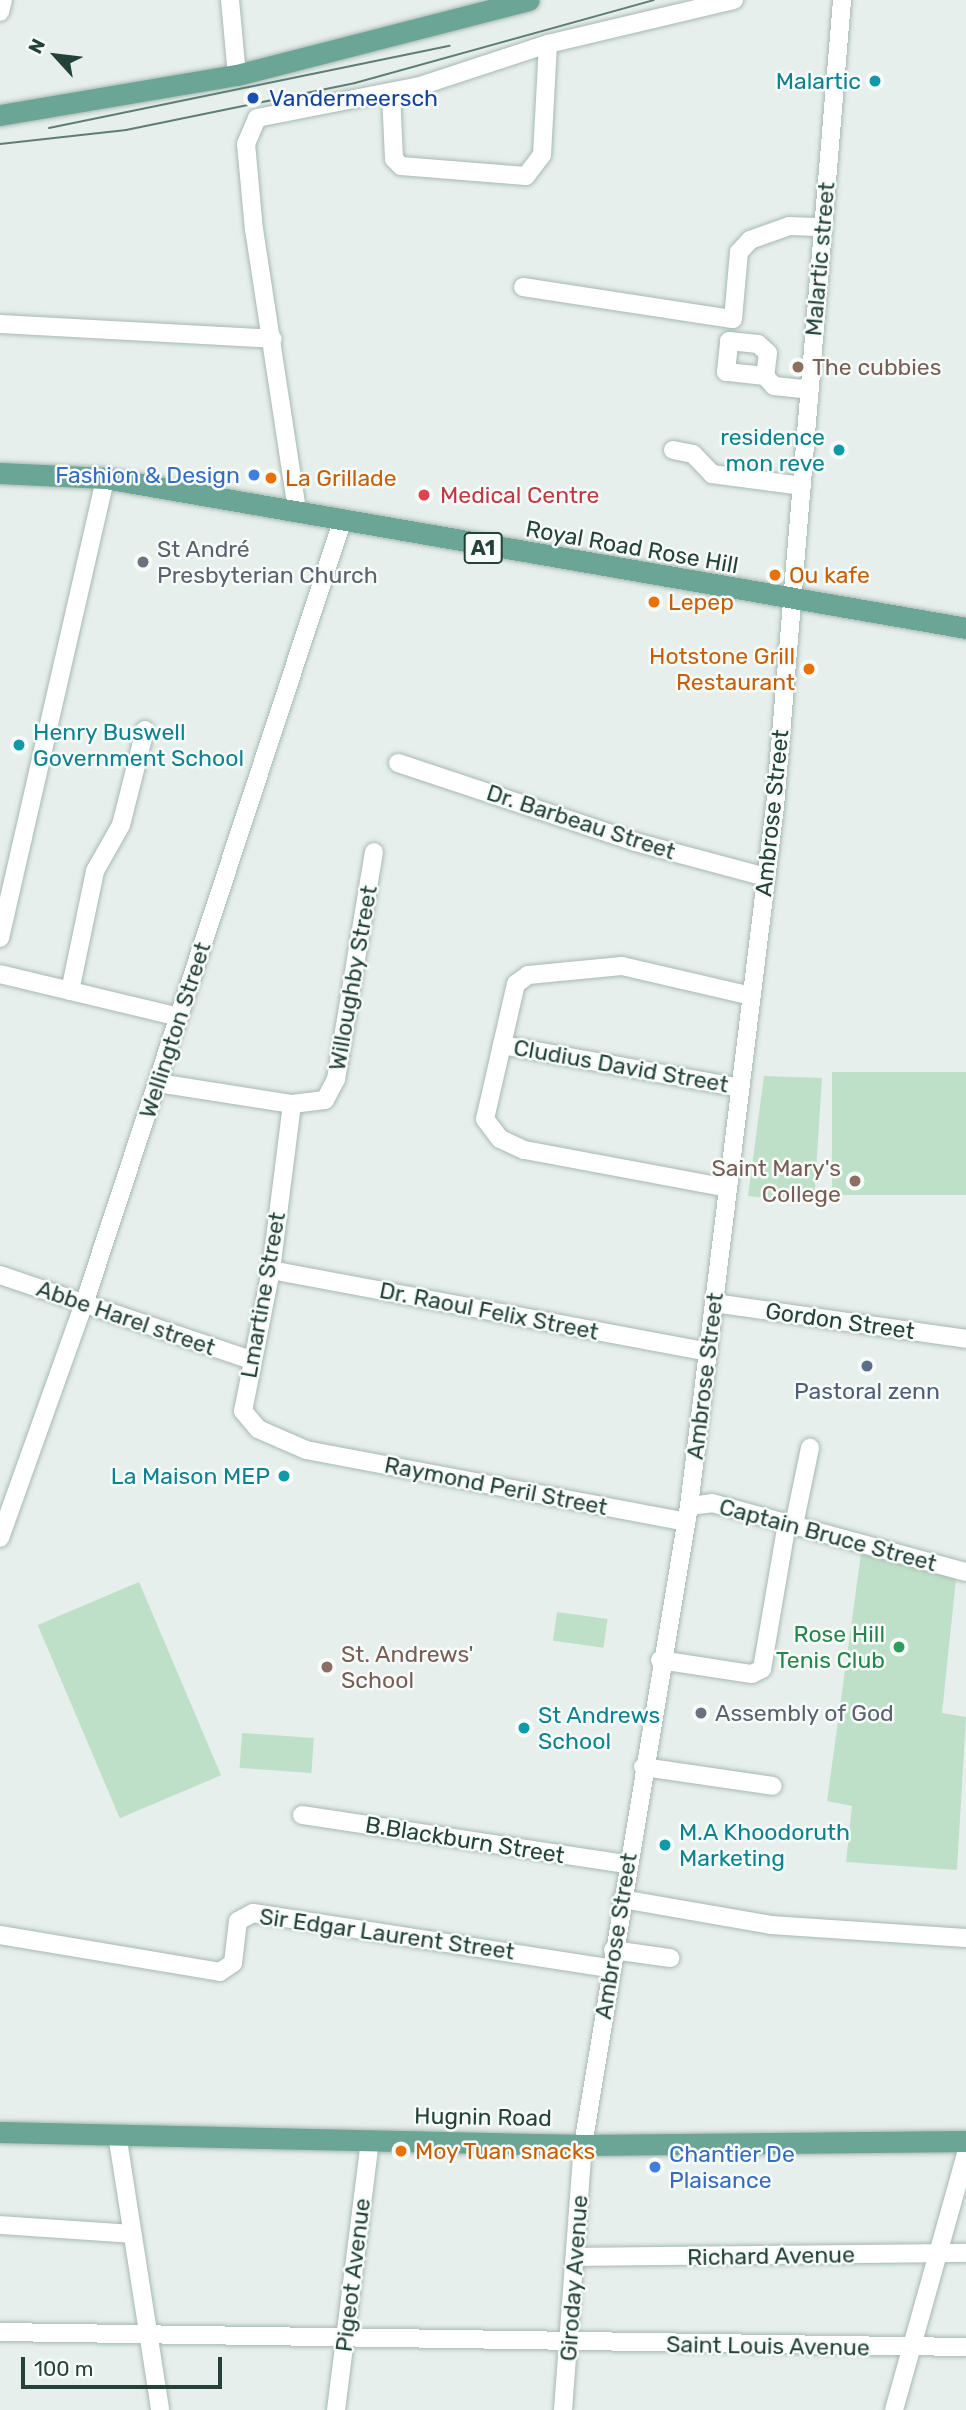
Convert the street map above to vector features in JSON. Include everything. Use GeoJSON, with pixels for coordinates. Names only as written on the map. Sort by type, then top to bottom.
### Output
{"type":"FeatureCollection","features":[{"type":"Feature","properties":{"kind":"main road"},"geometry":{"type":"LineString","coordinates":[[0,115],[237,75],[529,0]]}},
{"type":"Feature","properties":{"kind":"main road","name":"Royal Road Rose Hill"},"geometry":{"type":"LineString","coordinates":[[0,473],[105,478],[297,510],[790,602],[966,628]]}},
{"type":"Feature","properties":{"kind":"main road","name":"Hugnin Road"},"geometry":{"type":"LineString","coordinates":[[0,2132],[583,2145],[966,2141]]}},
{"type":"Feature","properties":{"kind":"street"},"geometry":{"type":"LineString","coordinates":[[0,12],[3,0]]}},
{"type":"Feature","properties":{"kind":"street"},"geometry":{"type":"LineString","coordinates":[[230,0],[237,75]]}},
{"type":"Feature","properties":{"kind":"street"},"geometry":{"type":"LineString","coordinates":[[297,510],[273,339],[254,230],[250,127],[257,118],[391,93],[548,44],[734,0]]}},
{"type":"Feature","properties":{"kind":"street","name":"Malartic street"},"geometry":{"type":"LineString","coordinates":[[790,602],[842,0]]}},
{"type":"Feature","properties":{"kind":"street"},"geometry":{"type":"LineString","coordinates":[[391,93],[394,159],[401,166],[526,176],[542,155],[548,44]]}},
{"type":"Feature","properties":{"kind":"street"},"geometry":{"type":"LineString","coordinates":[[810,390],[774,386],[765,376],[726,372],[739,252],[750,240],[789,226],[822,227]]}},
{"type":"Feature","properties":{"kind":"street"},"geometry":{"type":"LineString","coordinates":[[523,287],[733,319]]}},
{"type":"Feature","properties":{"kind":"street"},"geometry":{"type":"LineString","coordinates":[[0,324],[273,339]]}},
{"type":"Feature","properties":{"kind":"street"},"geometry":{"type":"LineString","coordinates":[[729,341],[758,344],[768,353],[765,376]]}},
{"type":"Feature","properties":{"kind":"street"},"geometry":{"type":"LineString","coordinates":[[673,450],[693,454],[712,474],[802,486]]}},
{"type":"Feature","properties":{"kind":"street"},"geometry":{"type":"LineString","coordinates":[[0,938],[105,478]]}},
{"type":"Feature","properties":{"kind":"street","name":"Wellington Street"},"geometry":{"type":"LineString","coordinates":[[0,1538],[84,1304],[343,519]]}},
{"type":"Feature","properties":{"kind":"street","name":"Ambrose Street"},"geometry":{"type":"LineString","coordinates":[[583,2145],[660,1660],[687,1514],[766,877],[790,602]]}},
{"type":"Feature","properties":{"kind":"street"},"geometry":{"type":"LineString","coordinates":[[70,991],[94,871],[121,825],[145,730]]}},
{"type":"Feature","properties":{"kind":"street","name":"Dr. Barbeau Street"},"geometry":{"type":"LineString","coordinates":[[398,763],[635,842],[766,877]]}},
{"type":"Feature","properties":{"kind":"street","name":"Willoughby Street"},"geometry":{"type":"LineString","coordinates":[[158,1083],[292,1104],[325,1100],[336,1079],[374,852]]}},
{"type":"Feature","properties":{"kind":"street"},"geometry":{"type":"LineString","coordinates":[[728,1188],[524,1150],[500,1139],[485,1119],[516,984],[528,975],[622,966],[752,996]]}},
{"type":"Feature","properties":{"kind":"street"},"geometry":{"type":"LineString","coordinates":[[0,974],[179,1017]]}},
{"type":"Feature","properties":{"kind":"street","name":"Cludius David Street"},"geometry":{"type":"LineString","coordinates":[[502,1045],[740,1088]]}},
{"type":"Feature","properties":{"kind":"street","name":"Lmartine Street"},"geometry":{"type":"LineString","coordinates":[[292,1104],[271,1270],[243,1411],[258,1429],[306,1450]]}},
{"type":"Feature","properties":{"kind":"street","name":"Dr. Raoul Felix Street"},"geometry":{"type":"LineString","coordinates":[[271,1270],[708,1352]]}},
{"type":"Feature","properties":{"kind":"street","name":"Abbe Harel street"},"geometry":{"type":"LineString","coordinates":[[0,1275],[251,1360]]}},
{"type":"Feature","properties":{"kind":"street","name":"Gordon Street"},"geometry":{"type":"LineString","coordinates":[[714,1303],[966,1339]]}},
{"type":"Feature","properties":{"kind":"street"},"geometry":{"type":"LineString","coordinates":[[660,1660],[752,1674],[762,1669],[790,1524],[810,1448]]}},
{"type":"Feature","properties":{"kind":"street","name":"Raymond Peril Street"},"geometry":{"type":"LineString","coordinates":[[306,1450],[687,1514]]}},
{"type":"Feature","properties":{"kind":"street","name":"Captain Bruce Street"},"geometry":{"type":"LineString","coordinates":[[687,1514],[712,1503],[966,1572]]}},
{"type":"Feature","properties":{"kind":"street"},"geometry":{"type":"LineString","coordinates":[[643,1767],[773,1786]]}},
{"type":"Feature","properties":{"kind":"street","name":"B.Blackburn Street"},"geometry":{"type":"LineString","coordinates":[[302,1815],[627,1864]]}},
{"type":"Feature","properties":{"kind":"street"},"geometry":{"type":"LineString","coordinates":[[622,1899],[771,1925],[966,1938]]}},
{"type":"Feature","properties":{"kind":"street","name":"Sir Edgar Laurent Street"},"geometry":{"type":"LineString","coordinates":[[0,1935],[219,1972],[233,1963],[238,1921],[253,1913],[610,1968]]}},
{"type":"Feature","properties":{"kind":"street"},"geometry":{"type":"LineString","coordinates":[[613,1950],[670,1958]]}},
{"type":"Feature","properties":{"kind":"street"},"geometry":{"type":"LineString","coordinates":[[117,2134],[160,2410]]}},
{"type":"Feature","properties":{"kind":"street","name":"Pigeot Avenue"},"geometry":{"type":"LineString","coordinates":[[336,2410],[370,2141]]}},
{"type":"Feature","properties":{"kind":"street","name":"Giroday Avenue"},"geometry":{"type":"LineString","coordinates":[[563,2410],[571,2342],[583,2145]]}},
{"type":"Feature","properties":{"kind":"street"},"geometry":{"type":"LineString","coordinates":[[894,2410],[966,2154]]}},
{"type":"Feature","properties":{"kind":"street"},"geometry":{"type":"LineString","coordinates":[[0,2225],[132,2234]]}},
{"type":"Feature","properties":{"kind":"street","name":"Richard Avenue"},"geometry":{"type":"LineString","coordinates":[[576,2257],[966,2253]]}},
{"type":"Feature","properties":{"kind":"street"},"geometry":{"type":"LineString","coordinates":[[0,2332],[149,2335]]}},
{"type":"Feature","properties":{"kind":"street","name":"Saint Louis Avenue"},"geometry":{"type":"LineString","coordinates":[[149,2335],[910,2349],[966,2347]]}},
{"type":"Feature","properties":{"kind":"green space"},"geometry":{"type":"Polygon","coordinates":[[[832,1072],[966,1072],[966,1195],[832,1195],[832,1072]]]}},
{"type":"Feature","properties":{"kind":"green space"},"geometry":{"type":"Polygon","coordinates":[[[764,1076],[822,1078],[814,1203],[748,1196],[764,1076]]]}},
{"type":"Feature","properties":{"kind":"green space","name":"Rose Hill Tenis Club"},"geometry":{"type":"Polygon","coordinates":[[[861,1554],[956,1579],[942,1713],[966,1717],[957,1870],[846,1862],[852,1806],[827,1801],[861,1554]]]}},
{"type":"Feature","properties":{"kind":"green space"},"geometry":{"type":"Polygon","coordinates":[[[139,1582],[221,1775],[120,1818],[38,1625],[139,1582]]]}},
{"type":"Feature","properties":{"kind":"green space"},"geometry":{"type":"Polygon","coordinates":[[[557,1612],[608,1619],[603,1648],[553,1641],[557,1612]]]}},
{"type":"Feature","properties":{"kind":"green space"},"geometry":{"type":"Polygon","coordinates":[[[242,1733],[314,1738],[311,1773],[240,1768],[242,1733]]]}},
{"type":"Feature","properties":{"kind":"tram line"},"geometry":{"type":"LineString","coordinates":[[0,144],[126,130],[355,83],[654,0]]}},
{"type":"Feature","properties":{"kind":"tram line"},"geometry":{"type":"LineString","coordinates":[[49,128],[450,46]]}},
{"type":"Feature","properties":{"kind":"place","name":"Malartic"},"geometry":{"type":"Point","coordinates":[875,81]}},
{"type":"Feature","properties":{"kind":"place","name":"Vandermeersch"},"geometry":{"type":"Point","coordinates":[253,98]}},
{"type":"Feature","properties":{"kind":"place","name":"The cubbies"},"geometry":{"type":"Point","coordinates":[798,367]}},
{"type":"Feature","properties":{"kind":"place","name":"residence mon reve"},"geometry":{"type":"Point","coordinates":[839,450]}},
{"type":"Feature","properties":{"kind":"place","name":"Fashion & Design"},"geometry":{"type":"Point","coordinates":[254,475]}},
{"type":"Feature","properties":{"kind":"place","name":"La Grillade"},"geometry":{"type":"Point","coordinates":[271,478]}},
{"type":"Feature","properties":{"kind":"place","name":"Medical Centre"},"geometry":{"type":"Point","coordinates":[424,495]}},
{"type":"Feature","properties":{"kind":"place","name":"St André Presbyterian Church"},"geometry":{"type":"Point","coordinates":[143,562]}},
{"type":"Feature","properties":{"kind":"place","name":"Ou kafe"},"geometry":{"type":"Point","coordinates":[775,575]}},
{"type":"Feature","properties":{"kind":"place","name":"Lepep"},"geometry":{"type":"Point","coordinates":[654,602]}},
{"type":"Feature","properties":{"kind":"place","name":"Hotstone Grill Restaurant"},"geometry":{"type":"Point","coordinates":[809,669]}},
{"type":"Feature","properties":{"kind":"place","name":"Henry Buswell Government School"},"geometry":{"type":"Point","coordinates":[19,745]}},
{"type":"Feature","properties":{"kind":"place","name":"Saint Mary's College"},"geometry":{"type":"Point","coordinates":[855,1181]}},
{"type":"Feature","properties":{"kind":"place","name":"Pastoral zenn"},"geometry":{"type":"Point","coordinates":[867,1366]}},
{"type":"Feature","properties":{"kind":"place","name":"La Maison MEP"},"geometry":{"type":"Point","coordinates":[284,1476]}},
{"type":"Feature","properties":{"kind":"place","name":"Rose Hill Tenis Club"},"geometry":{"type":"Point","coordinates":[899,1647]}},
{"type":"Feature","properties":{"kind":"place","name":"St. Andrews' School"},"geometry":{"type":"Point","coordinates":[327,1667]}},
{"type":"Feature","properties":{"kind":"place","name":"Assembly of God"},"geometry":{"type":"Point","coordinates":[701,1713]}},
{"type":"Feature","properties":{"kind":"place","name":"St Andrews School"},"geometry":{"type":"Point","coordinates":[524,1728]}},
{"type":"Feature","properties":{"kind":"place","name":"M.A Khoodoruth Marketing"},"geometry":{"type":"Point","coordinates":[665,1845]}},
{"type":"Feature","properties":{"kind":"place","name":"Moy Tuan snacks"},"geometry":{"type":"Point","coordinates":[401,2151]}},
{"type":"Feature","properties":{"kind":"place","name":"Chantier De Plaisance"},"geometry":{"type":"Point","coordinates":[655,2167]}}]}
